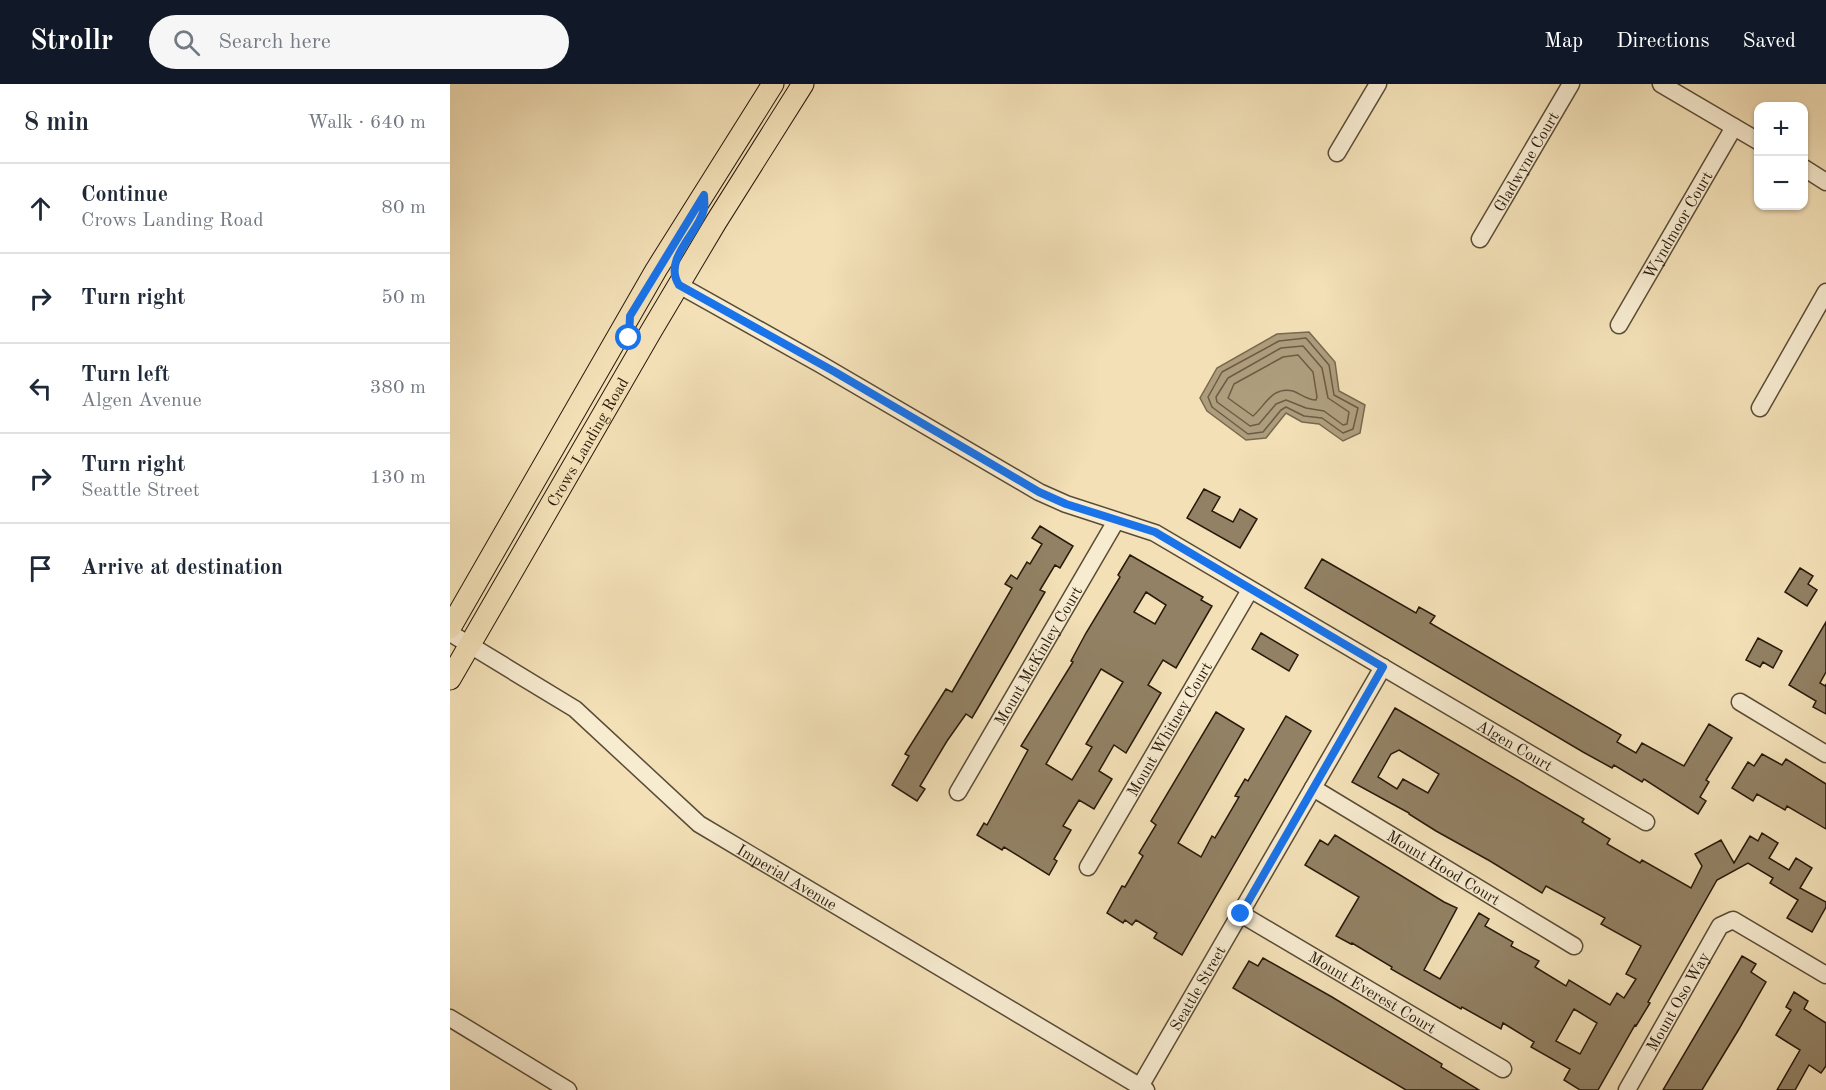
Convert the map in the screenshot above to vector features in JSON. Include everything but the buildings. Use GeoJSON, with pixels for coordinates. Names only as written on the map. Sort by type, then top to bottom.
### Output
{"type":"FeatureCollection","features":[{"type":"Feature","properties":{"kind":"main road","name":"Crows Landing Road"},"geometry":{"type":"LineString","coordinates":[[450,628],[630,316],[773,84]]}},
{"type":"Feature","properties":{"kind":"main road","name":"Crows Landing Road"},"geometry":{"type":"LineString","coordinates":[[450,679],[679,285],[803,84]]}},
{"type":"Feature","properties":{"kind":"main road"},"geometry":{"type":"LineString","coordinates":[[679,285],[674,277],[675,262],[704,209],[704,195]]}},
{"type":"Feature","properties":{"kind":"main road"},"geometry":{"type":"LineString","coordinates":[[580,453],[582,426],[629,338],[630,316]]}},
{"type":"Feature","properties":{"kind":"street"},"geometry":{"type":"LineString","coordinates":[[1337,153],[1378,84]]}},
{"type":"Feature","properties":{"kind":"street","name":"Gladwyne Court"},"geometry":{"type":"LineString","coordinates":[[1480,239],[1571,84]]}},
{"type":"Feature","properties":{"kind":"street"},"geometry":{"type":"LineString","coordinates":[[1661,84],[1754,139]]}},
{"type":"Feature","properties":{"kind":"street","name":"Wyndmoor Court"},"geometry":{"type":"LineString","coordinates":[[1619,324],[1734,127]]}},
{"type":"Feature","properties":{"kind":"street"},"geometry":{"type":"LineString","coordinates":[[1808,171],[1826,182]]}},
{"type":"Feature","properties":{"kind":"street","name":"Algen Court"},"geometry":{"type":"LineString","coordinates":[[679,285],[828,368],[1039,492],[1066,504],[1155,532],[1646,822]]}},
{"type":"Feature","properties":{"kind":"street"},"geometry":{"type":"LineString","coordinates":[[1760,408],[1826,292]]}},
{"type":"Feature","properties":{"kind":"street","name":"Mount McKinley Court"},"geometry":{"type":"LineString","coordinates":[[958,792],[1116,520]]}},
{"type":"Feature","properties":{"kind":"street","name":"Mount Whitney Court"},"geometry":{"type":"LineString","coordinates":[[1088,867],[1251,590]]}},
{"type":"Feature","properties":{"kind":"street","name":"Imperial Avenue"},"geometry":{"type":"LineString","coordinates":[[450,633],[575,709],[699,824],[1141,1089]]}},
{"type":"Feature","properties":{"kind":"street","name":"Seattle Street"},"geometry":{"type":"LineString","coordinates":[[1141,1089],[1383,667]]}},
{"type":"Feature","properties":{"kind":"street"},"geometry":{"type":"LineString","coordinates":[[1740,702],[1826,754]]}},
{"type":"Feature","properties":{"kind":"street","name":"Mount Hood Court"},"geometry":{"type":"LineString","coordinates":[[1313,788],[1574,946]]}},
{"type":"Feature","properties":{"kind":"street","name":"Mount Everest Court"},"geometry":{"type":"LineString","coordinates":[[1241,914],[1503,1069]]}},
{"type":"Feature","properties":{"kind":"street","name":"Mount Oso Way"},"geometry":{"type":"LineString","coordinates":[[1627,1090],[1720,926],[1733,920],[1826,975]]}},
{"type":"Feature","properties":{"kind":"street"},"geometry":{"type":"LineString","coordinates":[[450,1018],[568,1090]]}},
{"type":"Feature","properties":{"kind":"water"},"geometry":{"type":"Polygon","coordinates":[[[1309,332],[1335,362],[1339,391],[1365,405],[1360,433],[1343,441],[1319,424],[1302,422],[1286,413],[1266,438],[1246,440],[1207,411],[1200,398],[1217,368],[1277,334],[1309,332]]]}},
{"type":"Feature","properties":{"kind":"route"},"geometry":{"type":"LineString","coordinates":[[629,338],[630,316],[656,270],[704,195],[704,209],[675,262],[674,277],[679,285],[835,372],[1039,492],[1066,504],[1155,532],[1383,667],[1241,914]]}}]}
